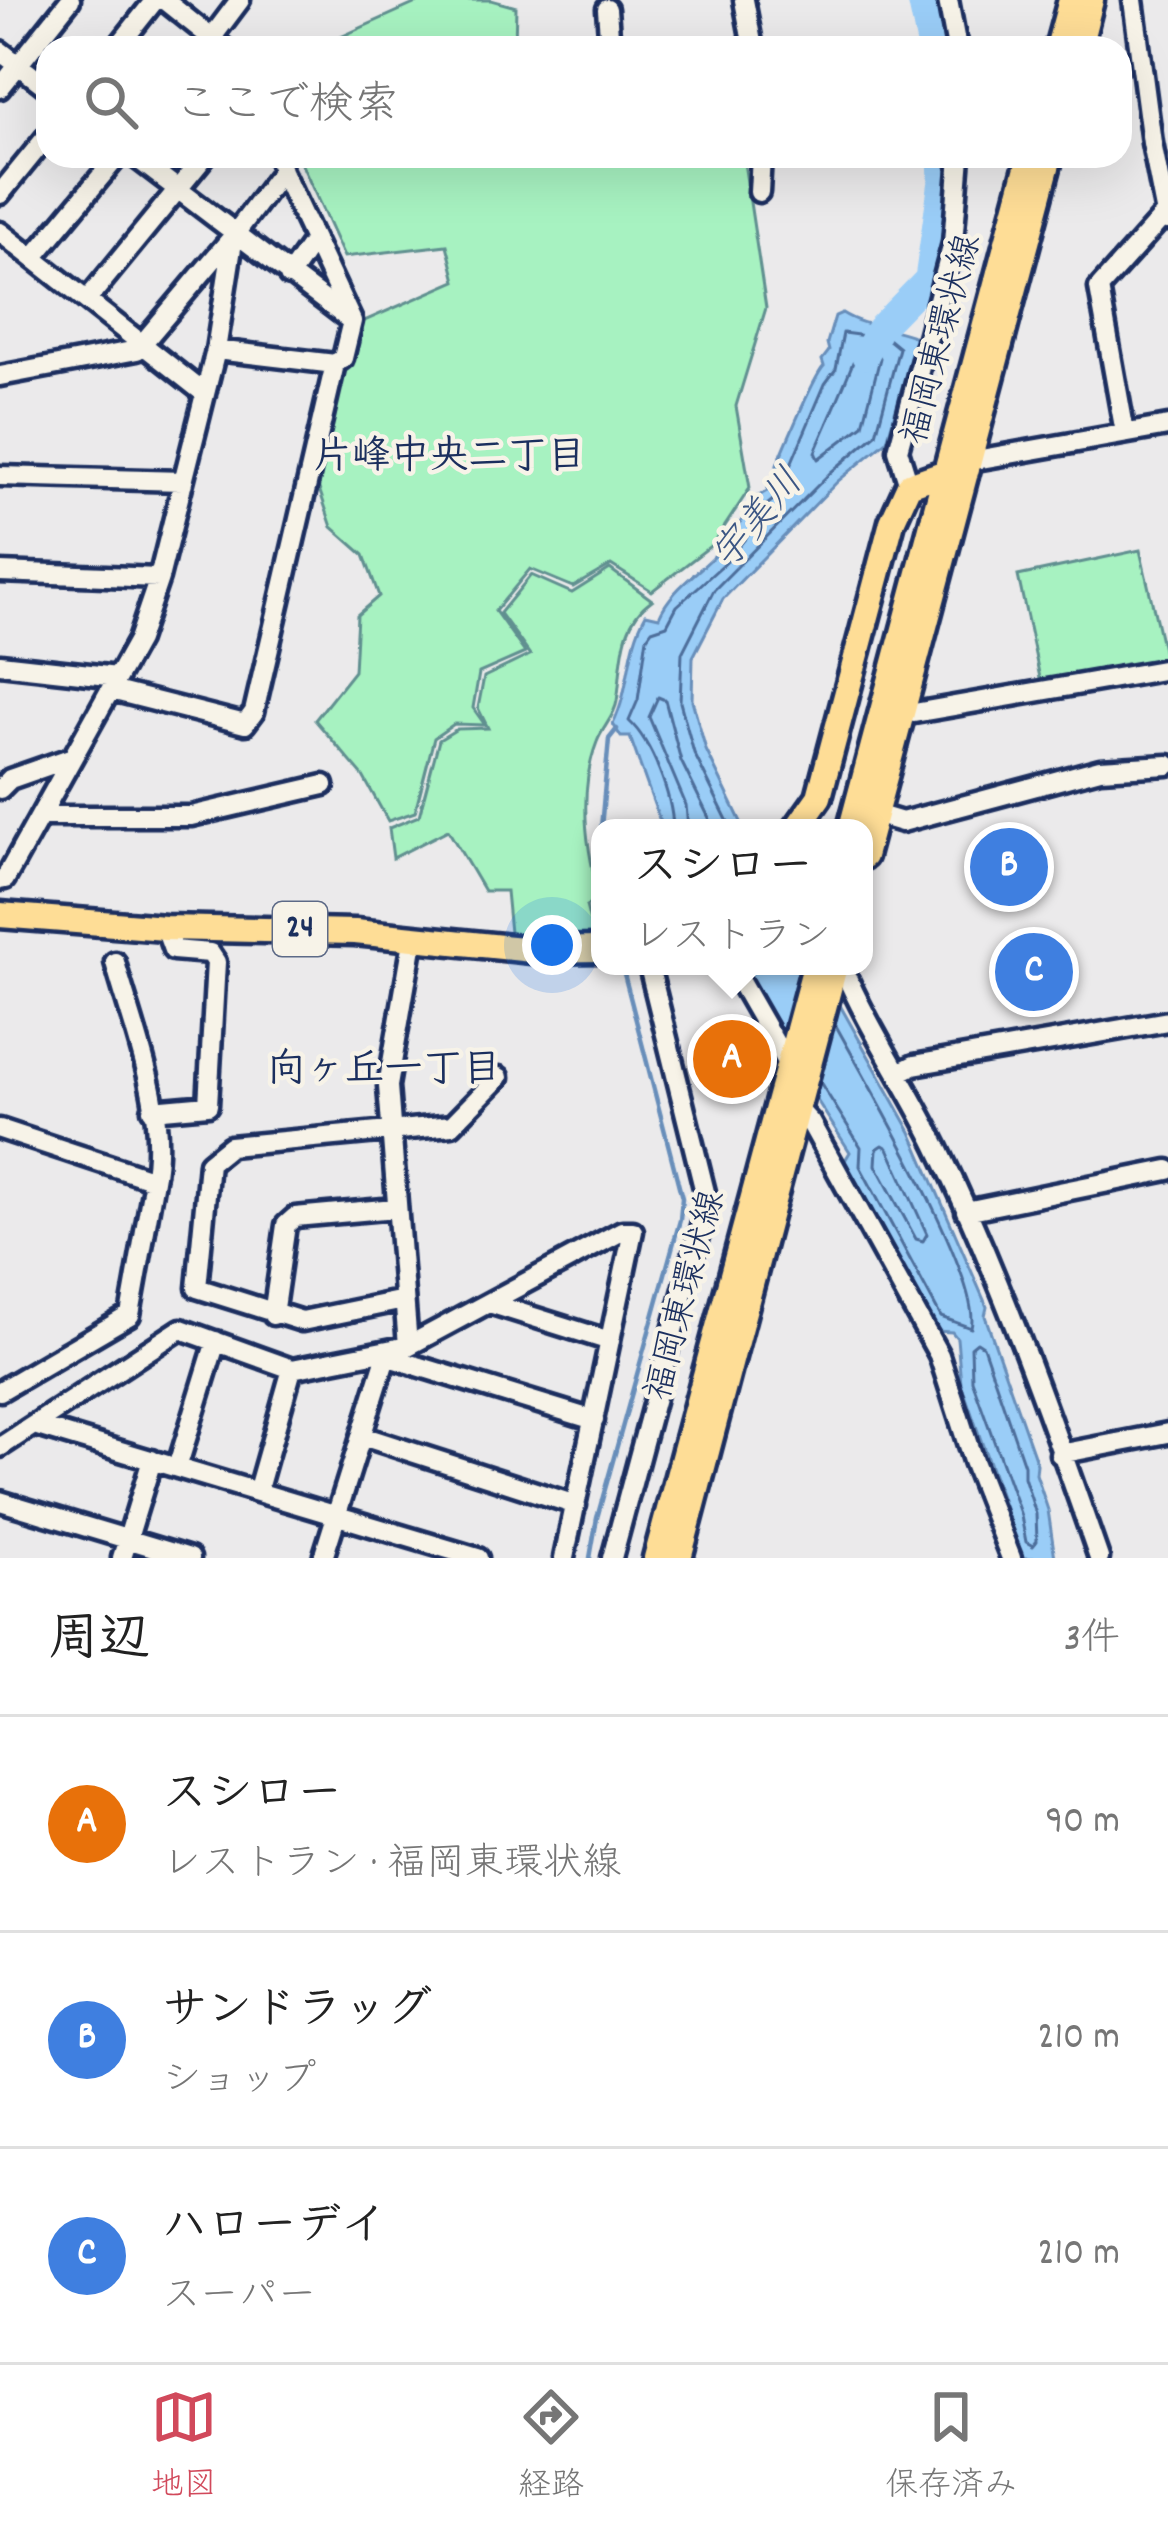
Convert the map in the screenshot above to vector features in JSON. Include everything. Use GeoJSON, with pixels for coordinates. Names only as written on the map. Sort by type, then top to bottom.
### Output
{"type":"FeatureCollection","features":[{"type":"Feature","properties":{"kind":"main road"},"geometry":{"type":"LineString","coordinates":[[1061,36],[1071,0]]}},
{"type":"Feature","properties":{"kind":"main road"},"geometry":{"type":"LineString","coordinates":[[1081,36],[1091,0]]}},
{"type":"Feature","properties":{"kind":"main road","name":"福岡東環状線"},"geometry":{"type":"LineString","coordinates":[[853,819],[1027,168]]}},
{"type":"Feature","properties":{"kind":"main road","name":"福岡東環状線"},"geometry":{"type":"LineString","coordinates":[[873,822],[1047,168]]}},
{"type":"Feature","properties":{"kind":"main road","name":"福岡東環状線"},"geometry":{"type":"LineString","coordinates":[[803,819],[819,797],[892,522],[909,485],[970,461]]}},
{"type":"Feature","properties":{"kind":"main road","name":"24"},"geometry":{"type":"LineString","coordinates":[[0,915],[165,928],[301,929],[591,950]]}},
{"type":"Feature","properties":{"kind":"main road"},"geometry":{"type":"LineString","coordinates":[[795,1068],[813,975]]}},
{"type":"Feature","properties":{"kind":"main road"},"geometry":{"type":"LineString","coordinates":[[795,1068],[834,975]]}},
{"type":"Feature","properties":{"kind":"main road","name":"福岡東環状線"},"geometry":{"type":"LineString","coordinates":[[679,1558],[798,1109],[795,1068]]}},
{"type":"Feature","properties":{"kind":"main road","name":"福岡東環状線"},"geometry":{"type":"LineString","coordinates":[[656,1558],[795,1068]]}},
{"type":"Feature","properties":{"kind":"street"},"geometry":{"type":"LineString","coordinates":[[41,36],[70,0]]}},
{"type":"Feature","properties":{"kind":"street"},"geometry":{"type":"LineString","coordinates":[[127,36],[155,0]]}},
{"type":"Feature","properties":{"kind":"street"},"geometry":{"type":"LineString","coordinates":[[164,0],[203,36]]}},
{"type":"Feature","properties":{"kind":"street"},"geometry":{"type":"LineString","coordinates":[[218,36],[240,0]]}},
{"type":"Feature","properties":{"kind":"street"},"geometry":{"type":"LineString","coordinates":[[744,0],[751,36]]}},
{"type":"Feature","properties":{"kind":"street"},"geometry":{"type":"LineString","coordinates":[[948,0],[955,36]]}},
{"type":"Feature","properties":{"kind":"street"},"geometry":{"type":"LineString","coordinates":[[1125,434],[1099,288],[1167,219],[1160,142],[1133,0]]}},
{"type":"Feature","properties":{"kind":"street"},"geometry":{"type":"LineString","coordinates":[[607,9],[609,36]]}},
{"type":"Feature","properties":{"kind":"street"},"geometry":{"type":"LineString","coordinates":[[0,88],[36,42]]}},
{"type":"Feature","properties":{"kind":"street"},"geometry":{"type":"LineString","coordinates":[[0,50],[36,79]]}},
{"type":"Feature","properties":{"kind":"street"},"geometry":{"type":"LineString","coordinates":[[0,194],[36,150]]}},
{"type":"Feature","properties":{"kind":"street"},"geometry":{"type":"LineString","coordinates":[[33,258],[108,168]]}},
{"type":"Feature","properties":{"kind":"street"},"geometry":{"type":"LineString","coordinates":[[149,168],[352,321]]}},
{"type":"Feature","properties":{"kind":"street"},"geometry":{"type":"LineString","coordinates":[[87,300],[195,168]]}},
{"type":"Feature","properties":{"kind":"street"},"geometry":{"type":"LineString","coordinates":[[0,376],[137,350],[234,235],[277,168]]}},
{"type":"Feature","properties":{"kind":"street"},"geometry":{"type":"LineString","coordinates":[[0,664],[114,684],[244,724],[254,712],[335,364],[343,358],[352,321],[282,168]]}},
{"type":"Feature","properties":{"kind":"street"},"geometry":{"type":"LineString","coordinates":[[759,192],[760,168]]}},
{"type":"Feature","properties":{"kind":"street"},"geometry":{"type":"LineString","coordinates":[[909,485],[898,450],[953,243],[959,168]]}},
{"type":"Feature","properties":{"kind":"street"},"geometry":{"type":"LineString","coordinates":[[0,880],[138,640],[159,578],[216,350],[234,235]]}},
{"type":"Feature","properties":{"kind":"street"},"geometry":{"type":"LineString","coordinates":[[3,240],[33,258],[204,393]]}},
{"type":"Feature","properties":{"kind":"street"},"geometry":{"type":"LineString","coordinates":[[289,276],[314,240]]}},
{"type":"Feature","properties":{"kind":"street"},"geometry":{"type":"LineString","coordinates":[[216,350],[335,364]]}},
{"type":"Feature","properties":{"kind":"street"},"geometry":{"type":"LineString","coordinates":[[970,461],[1168,426]]}},
{"type":"Feature","properties":{"kind":"street"},"geometry":{"type":"LineString","coordinates":[[0,476],[183,482]]}},
{"type":"Feature","properties":{"kind":"street"},"geometry":{"type":"LineString","coordinates":[[0,572],[159,578]]}},
{"type":"Feature","properties":{"kind":"street"},"geometry":{"type":"LineString","coordinates":[[903,711],[914,713],[1168,669]]}},
{"type":"Feature","properties":{"kind":"street"},"geometry":{"type":"LineString","coordinates":[[0,789],[10,778],[73,757]]}},
{"type":"Feature","properties":{"kind":"street"},"geometry":{"type":"LineString","coordinates":[[875,814],[902,822],[1100,769],[1168,765]]}},
{"type":"Feature","properties":{"kind":"street"},"geometry":{"type":"LineString","coordinates":[[40,816],[191,816],[324,785]]}},
{"type":"Feature","properties":{"kind":"street"},"geometry":{"type":"LineString","coordinates":[[152,1110],[208,1106],[216,962],[210,953],[173,950],[165,928]]}},
{"type":"Feature","properties":{"kind":"street"},"geometry":{"type":"LineString","coordinates":[[408,1346],[388,1086],[413,940]]}},
{"type":"Feature","properties":{"kind":"street"},"geometry":{"type":"LineString","coordinates":[[0,1391],[130,1315],[157,1164],[152,1110],[115,962]]}},
{"type":"Feature","properties":{"kind":"street"},"geometry":{"type":"LineString","coordinates":[[612,1558],[702,1222],[705,1192],[651,975]]}},
{"type":"Feature","properties":{"kind":"street"},"geometry":{"type":"LineString","coordinates":[[737,975],[795,1068]]}},
{"type":"Feature","properties":{"kind":"street"},"geometry":{"type":"LineString","coordinates":[[843,975],[966,1211],[1030,1367],[1099,1558]]}},
{"type":"Feature","properties":{"kind":"street"},"geometry":{"type":"LineString","coordinates":[[898,1073],[914,1065],[1168,1021]]}},
{"type":"Feature","properties":{"kind":"street"},"geometry":{"type":"LineString","coordinates":[[404,1300],[302,1321],[197,1288],[209,1163],[230,1146],[452,1125],[499,1077]]}},
{"type":"Feature","properties":{"kind":"street"},"geometry":{"type":"LineString","coordinates":[[798,1109],[810,1122],[939,1355],[1011,1558]]}},
{"type":"Feature","properties":{"kind":"street"},"geometry":{"type":"LineString","coordinates":[[0,1129],[154,1180]]}},
{"type":"Feature","properties":{"kind":"street"},"geometry":{"type":"LineString","coordinates":[[966,1211],[1168,1169]]}},
{"type":"Feature","properties":{"kind":"street"},"geometry":{"type":"LineString","coordinates":[[274,1315],[286,1225],[295,1217],[395,1208]]}},
{"type":"Feature","properties":{"kind":"street"},"geometry":{"type":"LineString","coordinates":[[0,1447],[181,1329],[292,1369],[388,1352],[408,1346],[622,1231],[633,1231],[564,1558]]}},
{"type":"Feature","properties":{"kind":"street"},"geometry":{"type":"LineString","coordinates":[[489,1303],[610,1341]]}},
{"type":"Feature","properties":{"kind":"street"},"geometry":{"type":"LineString","coordinates":[[177,1468],[216,1341]]}},
{"type":"Feature","properties":{"kind":"street"},"geometry":{"type":"LineString","coordinates":[[388,1352],[398,1360],[594,1420]]}},
{"type":"Feature","properties":{"kind":"street"},"geometry":{"type":"LineString","coordinates":[[323,1558],[388,1352]]}},
{"type":"Feature","properties":{"kind":"street"},"geometry":{"type":"LineString","coordinates":[[258,1490],[292,1369]]}},
{"type":"Feature","properties":{"kind":"street"},"geometry":{"type":"LineString","coordinates":[[38,1426],[478,1558]]}},
{"type":"Feature","properties":{"kind":"street"},"geometry":{"type":"LineString","coordinates":[[1060,1454],[1168,1432]]}},
{"type":"Feature","properties":{"kind":"street"},"geometry":{"type":"LineString","coordinates":[[362,1436],[576,1505]]}},
{"type":"Feature","properties":{"kind":"street"},"geometry":{"type":"LineString","coordinates":[[125,1549],[152,1460]]}},
{"type":"Feature","properties":{"kind":"street"},"geometry":{"type":"LineString","coordinates":[[0,1502],[125,1549],[190,1558]]}},
{"type":"Feature","properties":{"kind":"green space"},"geometry":{"type":"Polygon","coordinates":[[[423,0],[491,0],[516,7],[515,36],[343,36],[423,0]]]}},
{"type":"Feature","properties":{"kind":"green space"},"geometry":{"type":"Polygon","coordinates":[[[303,168],[745,168],[766,308],[736,406],[750,488],[713,544],[652,591],[611,565],[573,587],[530,569],[495,611],[525,653],[479,673],[473,708],[485,725],[454,724],[434,738],[415,812],[388,821],[363,776],[315,720],[354,671],[357,615],[379,596],[364,555],[332,527],[316,480],[355,325],[456,281],[447,245],[344,257],[303,168]]]}},
{"type":"Feature","properties":{"kind":"green space"},"geometry":{"type":"Polygon","coordinates":[[[1140,550],[1166,663],[1042,687],[1018,576],[1140,550]]]}},
{"type":"Feature","properties":{"kind":"green space"},"geometry":{"type":"Polygon","coordinates":[[[610,569],[652,600],[633,620],[628,633],[616,706],[597,742],[587,780],[591,903],[586,906],[591,937],[511,943],[506,891],[484,891],[448,830],[393,858],[389,828],[419,816],[439,740],[457,729],[488,728],[478,708],[484,677],[530,655],[500,613],[531,575],[572,593],[610,569]]]}},
{"type":"Feature","properties":{"kind":"water"},"geometry":{"type":"Polygon","coordinates":[[[842,313],[916,337],[887,441],[838,481],[723,599],[693,657],[692,700],[706,750],[740,819],[659,819],[630,737],[621,737],[613,724],[635,641],[646,614],[659,617],[677,590],[729,540],[755,498],[767,491],[824,366],[835,316],[842,313]]]}},
{"type":"Feature","properties":{"kind":"water"},"geometry":{"type":"Polygon","coordinates":[[[744,975],[823,975],[911,1132],[987,1307],[985,1316],[1037,1464],[1055,1558],[1018,1558],[961,1383],[957,1338],[952,1332],[935,1331],[844,1162],[850,1152],[776,1036],[744,975]]]}},
{"type":"Feature","properties":{"kind":"building"},"geometry":{"type":"Polygon","coordinates":[[[743,1029],[755,1085],[720,1090],[709,1033],[743,1029]]]}},
{"type":"Feature","properties":{"kind":"waterway","name":"宇美川"},"geometry":{"type":"LineString","coordinates":[[921,0],[928,36]]}},
{"type":"Feature","properties":{"kind":"waterway","name":"宇美川"},"geometry":{"type":"LineString","coordinates":[[865,356],[879,329],[928,279],[941,168]]}},
{"type":"Feature","properties":{"kind":"waterway"},"geometry":{"type":"LineString","coordinates":[[602,819],[609,739],[617,729]]}},
{"type":"Feature","properties":{"kind":"waterway"},"geometry":{"type":"LineString","coordinates":[[590,1558],[682,1198],[624,975]]}},
{"type":"Feature","properties":{"kind":"place","name":"サンドラッグ"},"geometry":{"type":"Point","coordinates":[1009,867]}},
{"type":"Feature","properties":{"kind":"place","name":"ハローデイ"},"geometry":{"type":"Point","coordinates":[1034,972]}},
{"type":"Feature","properties":{"kind":"place","name":"スシロー"},"geometry":{"type":"Point","coordinates":[732,1059]}},
{"type":"Feature","properties":{"kind":"district","name":"片峰中央二丁目"},"geometry":{"type":"Point","coordinates":[449,459]}},
{"type":"Feature","properties":{"kind":"district","name":"向ヶ丘一丁目"},"geometry":{"type":"Point","coordinates":[384,1072]}}]}
